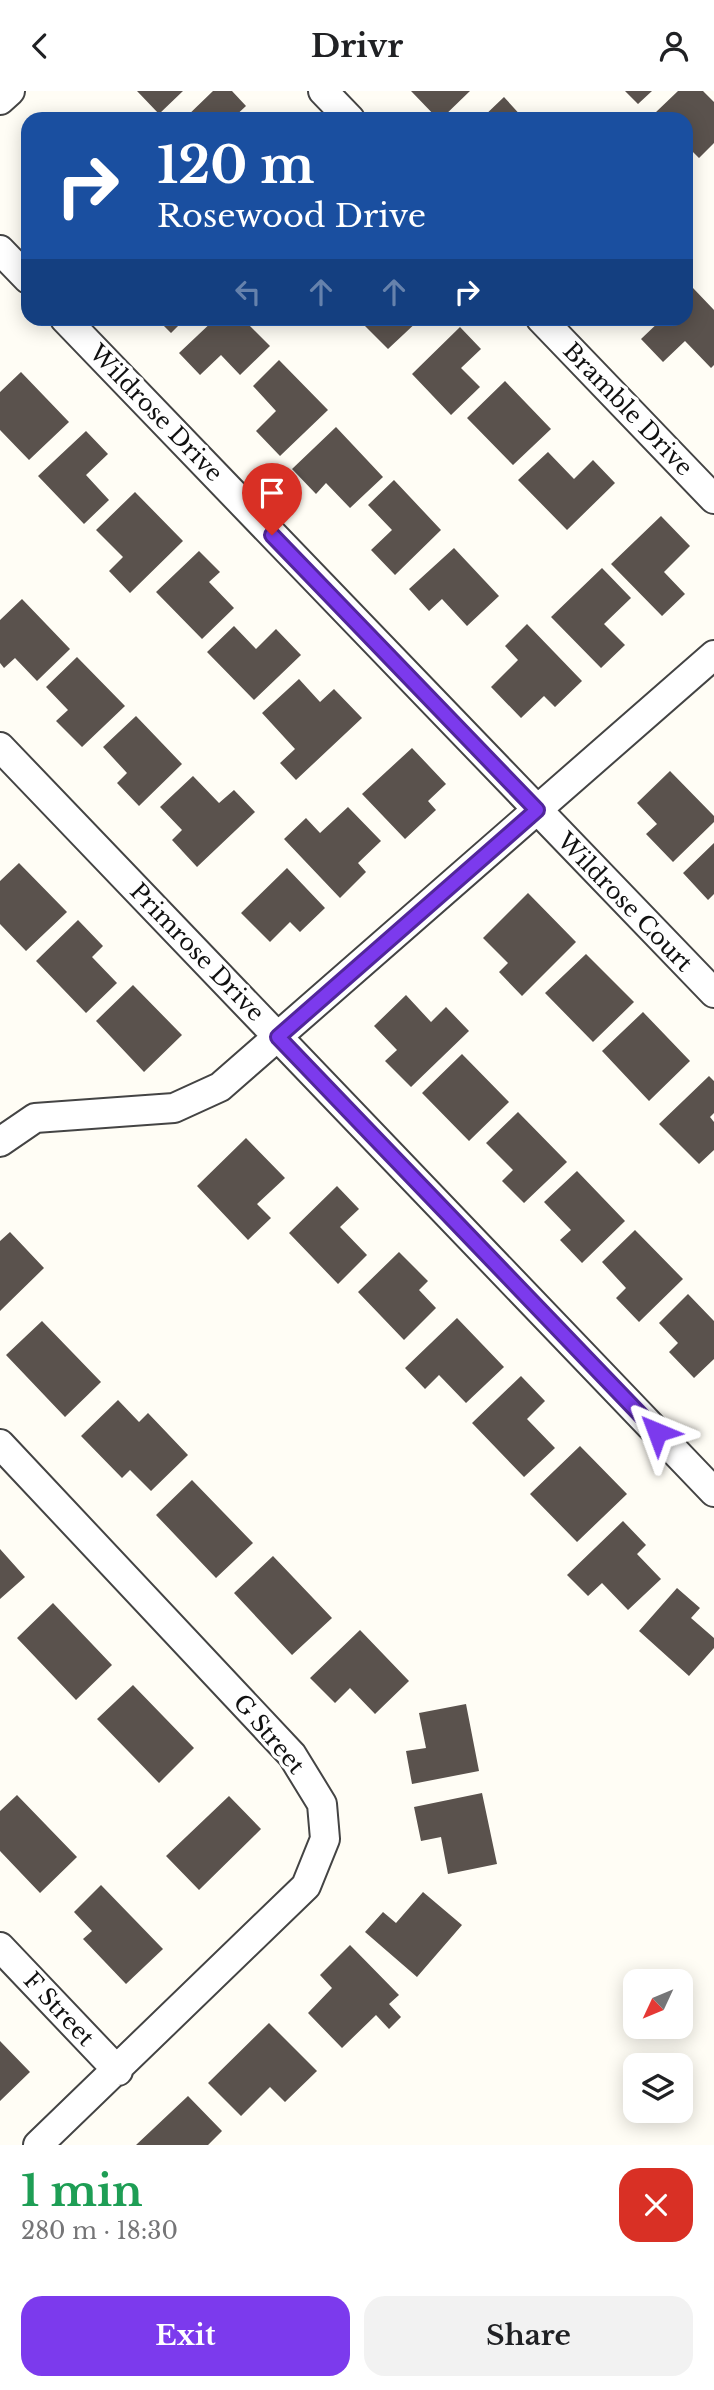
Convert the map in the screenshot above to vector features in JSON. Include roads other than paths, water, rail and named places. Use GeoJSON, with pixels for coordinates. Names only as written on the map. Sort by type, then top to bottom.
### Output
{"type":"FeatureCollection","features":[{"type":"Feature","properties":{"kind":"street"},"geometry":{"type":"LineString","coordinates":[[0,100],[10,91]]}},
{"type":"Feature","properties":{"kind":"street"},"geometry":{"type":"LineString","coordinates":[[323,91],[343,112]]}},
{"type":"Feature","properties":{"kind":"street"},"geometry":{"type":"LineString","coordinates":[[0,250],[21,272]]}},
{"type":"Feature","properties":{"kind":"street","name":"Wildrose Drive"},"geometry":{"type":"LineString","coordinates":[[72,326],[537,810]]}},
{"type":"Feature","properties":{"kind":"street","name":"Bramble Drive"},"geometry":{"type":"LineString","coordinates":[[548,326],[714,499]]}},
{"type":"Feature","properties":{"kind":"street"},"geometry":{"type":"LineString","coordinates":[[0,1142],[35,1118],[174,1108],[220,1087],[714,655]]}},
{"type":"Feature","properties":{"kind":"street","name":"Primrose Drive"},"geometry":{"type":"LineString","coordinates":[[0,747],[714,1492]]}},
{"type":"Feature","properties":{"kind":"street","name":"Wildrose Court"},"geometry":{"type":"LineString","coordinates":[[537,810],[714,993]]}},
{"type":"Feature","properties":{"kind":"street","name":"G Street"},"geometry":{"type":"LineString","coordinates":[[0,1444],[292,1755],[322,1804],[325,1839],[306,1886],[118,2071],[38,2145]]}},
{"type":"Feature","properties":{"kind":"street","name":"F Street"},"geometry":{"type":"LineString","coordinates":[[0,1947],[118,2071]]}}]}
